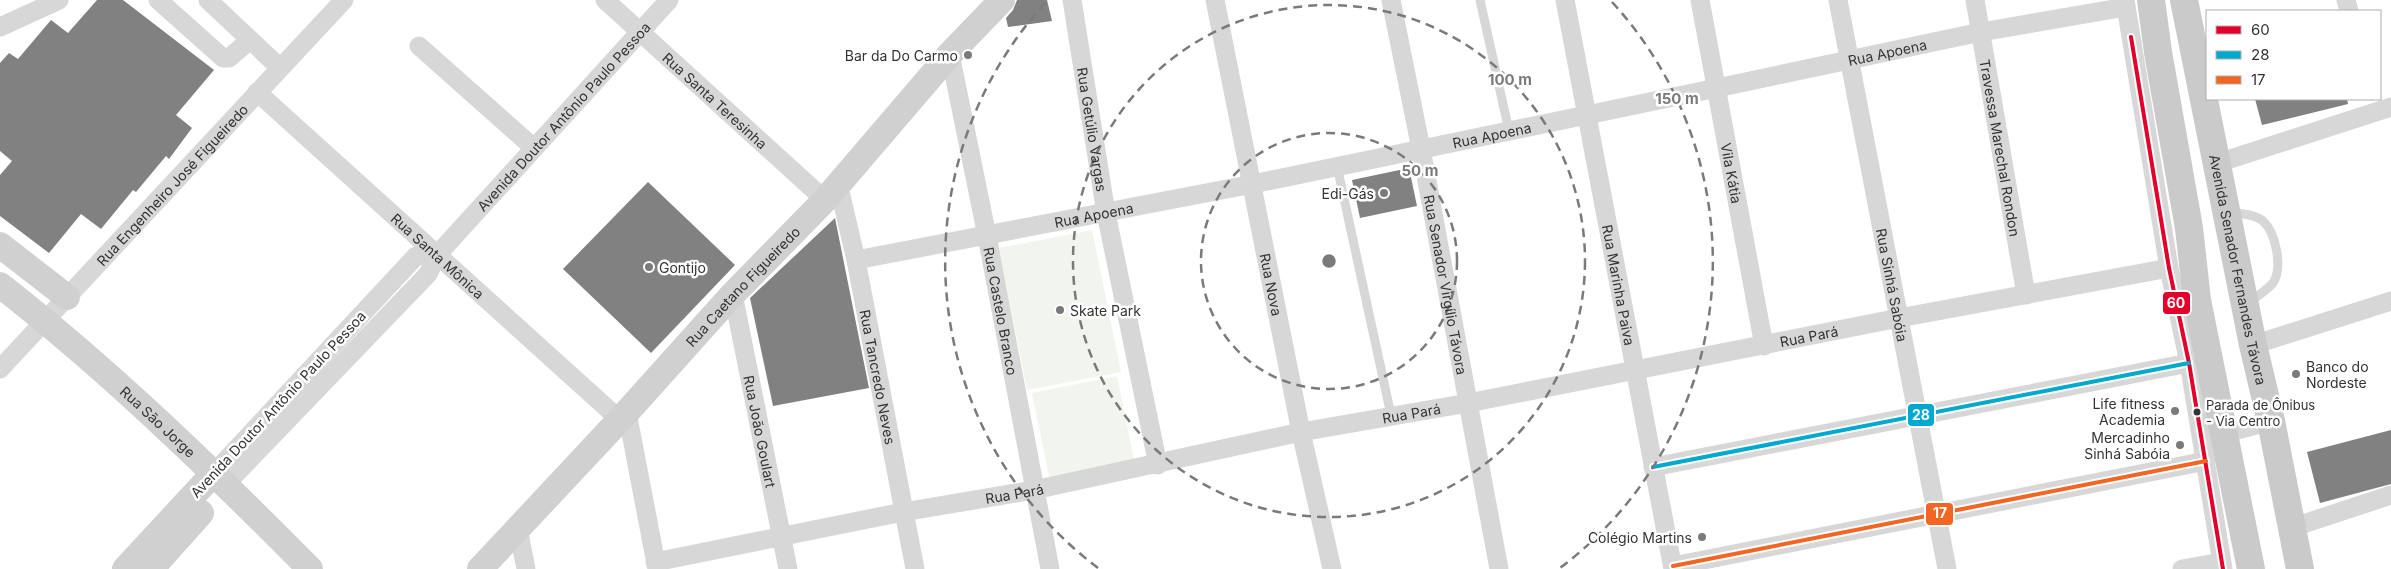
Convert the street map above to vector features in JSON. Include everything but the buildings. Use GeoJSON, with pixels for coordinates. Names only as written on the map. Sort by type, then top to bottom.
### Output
{"type":"FeatureCollection","features":[{"type":"Feature","properties":{"kind":"main road","name":"Avenida Senador Fernandes Távora"},"geometry":{"type":"LineString","coordinates":[[2184,0],[2192,47],[2218,163],[2245,306],[2271,421],[2300,569]]}},
{"type":"Feature","properties":{"kind":"main road","name":"Rua Caetano Figueiredo"},"geometry":{"type":"LineString","coordinates":[[480,569],[733,294],[832,192],[998,1]]}},
{"type":"Feature","properties":{"kind":"main road"},"geometry":{"type":"LineString","coordinates":[[2134,2],[2158,52],[2186,209],[2197,300],[2222,434],[2251,569]]}},
{"type":"Feature","properties":{"kind":"main road"},"geometry":{"type":"LineString","coordinates":[[0,245],[67,297]]}},
{"type":"Feature","properties":{"kind":"main road","name":"Rua São Jorge"},"geometry":{"type":"LineString","coordinates":[[0,285],[45,320],[220,479],[310,569]]}},
{"type":"Feature","properties":{"kind":"main road","name":"Avenida Doutor Antônio Paulo Pessoa"},"geometry":{"type":"LineString","coordinates":[[125,569],[220,479]]}},
{"type":"Feature","properties":{"kind":"main road","name":"Avenida Doutor Antônio Paulo Pessoa"},"geometry":{"type":"LineString","coordinates":[[150,569],[220,479]]}},
{"type":"Feature","properties":{"kind":"street"},"geometry":{"type":"LineString","coordinates":[[0,27],[59,0]]}},
{"type":"Feature","properties":{"kind":"street"},"geometry":{"type":"LineString","coordinates":[[158,0],[223,58],[229,58],[250,40]]}},
{"type":"Feature","properties":{"kind":"street"},"geometry":{"type":"LineString","coordinates":[[208,0],[279,67]]}},
{"type":"Feature","properties":{"kind":"street","name":"Rua Engenheiro José Figueiredo"},"geometry":{"type":"LineString","coordinates":[[0,369],[279,67],[344,0]]}},
{"type":"Feature","properties":{"kind":"street","name":"Rua Santa Teresinha"},"geometry":{"type":"LineString","coordinates":[[605,0],[639,31],[832,192]]}},
{"type":"Feature","properties":{"kind":"street","name":"Avenida Doutor Antônio Paulo Pessoa"},"geometry":{"type":"LineString","coordinates":[[220,479],[428,274],[438,254],[669,0]]}},
{"type":"Feature","properties":{"kind":"street","name":"Rua Getúlio Vargas"},"geometry":{"type":"LineString","coordinates":[[1072,0],[1106,213],[1158,465]]}},
{"type":"Feature","properties":{"kind":"street","name":"Rua Nova"},"geometry":{"type":"LineString","coordinates":[[1215,0],[1301,432],[1332,569]]}},
{"type":"Feature","properties":{"kind":"street","name":"Rua Senador Virgílio Távora"},"geometry":{"type":"LineString","coordinates":[[1391,0],[1421,149],[1499,569]]}},
{"type":"Feature","properties":{"kind":"street","name":"Rua Marinha Paiva"},"geometry":{"type":"LineString","coordinates":[[1565,0],[1673,568]]}},
{"type":"Feature","properties":{"kind":"street","name":"Vila Kátia"},"geometry":{"type":"LineString","coordinates":[[1700,0],[1764,346]]}},
{"type":"Feature","properties":{"kind":"street","name":"Rua Sinhá Sabóia"},"geometry":{"type":"LineString","coordinates":[[1838,0],[1947,569]]}},
{"type":"Feature","properties":{"kind":"street","name":"Travessa Marechal Rondon"},"geometry":{"type":"LineString","coordinates":[[1975,0],[2026,295]]}},
{"type":"Feature","properties":{"kind":"street"},"geometry":{"type":"LineString","coordinates":[[2134,2],[2169,268],[2189,363],[2222,565],[2182,569]]}},
{"type":"Feature","properties":{"kind":"street","name":"Rua Apoena"},"geometry":{"type":"LineString","coordinates":[[856,260],[1253,184],[1848,59],[2134,2]]}},
{"type":"Feature","properties":{"kind":"street"},"geometry":{"type":"LineString","coordinates":[[419,46],[534,148]]}},
{"type":"Feature","properties":{"kind":"street","name":"Rua Castelo Branco"},"geometry":{"type":"LineString","coordinates":[[950,54],[987,236],[1050,569]]}},
{"type":"Feature","properties":{"kind":"street","name":"Rua Santa Mônica"},"geometry":{"type":"LineString","coordinates":[[257,92],[438,254],[623,415]]}},
{"type":"Feature","properties":{"kind":"street"},"geometry":{"type":"LineString","coordinates":[[2218,163],[2378,106]]}},
{"type":"Feature","properties":{"kind":"street","name":"Rua Tancredo Neves"},"geometry":{"type":"LineString","coordinates":[[832,192],[856,260],[915,569]]}},
{"type":"Feature","properties":{"kind":"street","name":"Rua Pará"},"geometry":{"type":"LineString","coordinates":[[656,565],[782,536],[903,512],[1034,490],[1158,465],[1301,432],[1468,403],[1899,318],[2169,268]]}},
{"type":"Feature","properties":{"kind":"street","name":"Rua João Goulart"},"geometry":{"type":"LineString","coordinates":[[733,294],[788,569]]}},
{"type":"Feature","properties":{"kind":"street"},"geometry":{"type":"LineString","coordinates":[[2253,345],[2391,301]]}},
{"type":"Feature","properties":{"kind":"street"},"geometry":{"type":"LineString","coordinates":[[1653,467],[2189,363]]}},
{"type":"Feature","properties":{"kind":"street"},"geometry":{"type":"LineString","coordinates":[[623,415],[656,565]]}},
{"type":"Feature","properties":{"kind":"street"},"geometry":{"type":"LineString","coordinates":[[2222,434],[2271,421]]}},
{"type":"Feature","properties":{"kind":"street"},"geometry":{"type":"LineString","coordinates":[[1673,568],[2206,461]]}},
{"type":"Feature","properties":{"kind":"street"},"geometry":{"type":"LineString","coordinates":[[2291,528],[2391,495]]}},
{"type":"Feature","properties":{"kind":"street"},"geometry":{"type":"LineString","coordinates":[[518,528],[526,569]]}},
{"type":"Feature","properties":{"kind":"lane"},"geometry":{"type":"LineString","coordinates":[[1480,0],[1509,131]]}},
{"type":"Feature","properties":{"kind":"lane"},"geometry":{"type":"LineString","coordinates":[[1337,166],[1391,415]]}},
{"type":"Feature","properties":{"kind":"lane"},"geometry":{"type":"LineString","coordinates":[[2227,211],[2255,217],[2264,222],[2275,246],[2280,264],[2273,282],[2245,306]]}},
{"type":"Feature","properties":{"kind":"shaded area","name":"Skate Park"},"geometry":{"type":"Polygon","coordinates":[[[1092,230],[1121,372],[1027,390],[999,248],[1092,230]]]}},
{"type":"Feature","properties":{"kind":"shaded area"},"geometry":{"type":"Polygon","coordinates":[[[1117,376],[1135,465],[1050,481],[1032,393],[1117,376]]]}},
{"type":"Feature","properties":{"kind":"transit line","name":"60"},"geometry":{"type":"LineString","coordinates":[[2131,37],[2169,268],[2189,363],[2223,569]]}},
{"type":"Feature","properties":{"kind":"transit line","name":"28"},"geometry":{"type":"LineString","coordinates":[[1653,467],[2189,363]]}},
{"type":"Feature","properties":{"kind":"transit line","name":"17"},"geometry":{"type":"LineString","coordinates":[[1673,566],[2206,461]]}},
{"type":"Feature","properties":{"kind":"place","name":"Bar da Do Carmo"},"geometry":{"type":"Point","coordinates":[968,55]}},
{"type":"Feature","properties":{"kind":"place","name":"Edi-Gás"},"geometry":{"type":"Point","coordinates":[1384,193]}},
{"type":"Feature","properties":{"kind":"place","name":"Gontijo"},"geometry":{"type":"Point","coordinates":[649,267]}},
{"type":"Feature","properties":{"kind":"place","name":"Skate Park"},"geometry":{"type":"Point","coordinates":[1060,310]}},
{"type":"Feature","properties":{"kind":"place","name":"Banco do Nordeste"},"geometry":{"type":"Point","coordinates":[2296,374]}},
{"type":"Feature","properties":{"kind":"place","name":"Life fitness Academia"},"geometry":{"type":"Point","coordinates":[2175,411]}},
{"type":"Feature","properties":{"kind":"place","name":"Parada de Ônibus - Via Centro"},"geometry":{"type":"Point","coordinates":[2197,412]}},
{"type":"Feature","properties":{"kind":"place","name":"Mercadinho Sinhá Sabóia"},"geometry":{"type":"Point","coordinates":[2180,445]}},
{"type":"Feature","properties":{"kind":"place","name":"Colégio Martins"},"geometry":{"type":"Point","coordinates":[1702,537]}}]}
